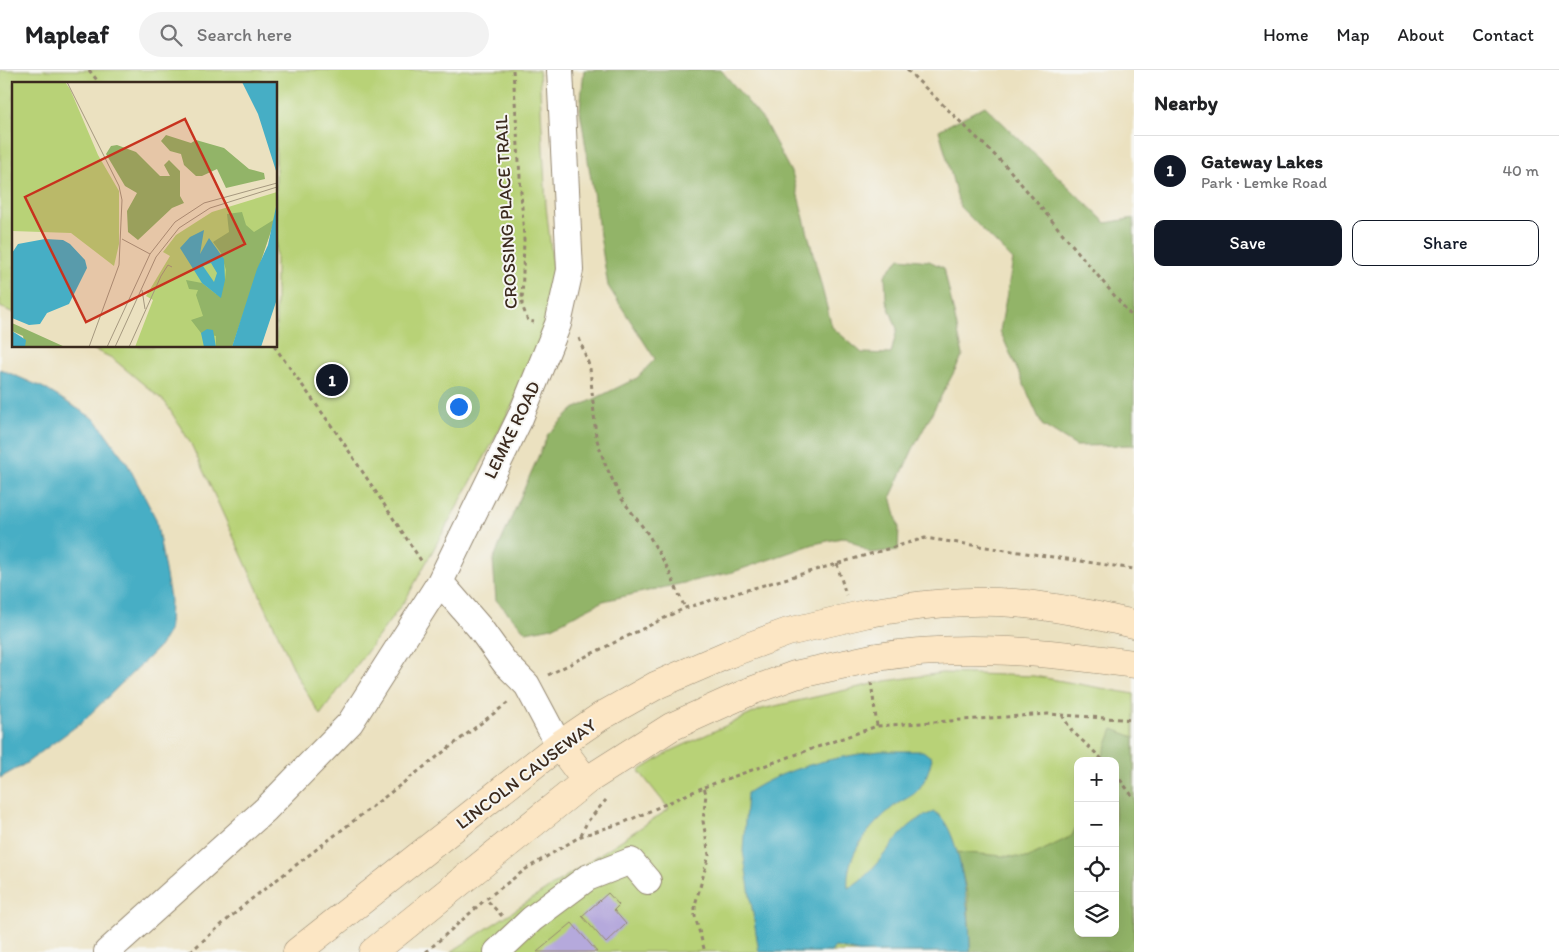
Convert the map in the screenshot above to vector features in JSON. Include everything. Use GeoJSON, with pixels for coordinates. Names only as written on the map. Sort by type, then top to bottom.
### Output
{"type":"FeatureCollection","features":[{"type":"Feature","properties":{"kind":"main road","name":"LINCOLN CAUSEWAY"},"geometry":{"type":"LineString","coordinates":[[297,952],[559,745],[600,717],[657,685],[731,652],[788,632],[869,613],[953,602],[1013,603],[1077,611],[1134,624]]}},
{"type":"Feature","properties":{"kind":"main road"},"geometry":{"type":"LineString","coordinates":[[373,952],[586,781],[671,728],[751,691],[795,675],[918,650],[967,648],[1030,651],[1134,664]]}},
{"type":"Feature","properties":{"kind":"main road"},"geometry":{"type":"LineString","coordinates":[[559,745],[586,781]]}},
{"type":"Feature","properties":{"kind":"street","name":"LEMKE ROAD"},"geometry":{"type":"LineString","coordinates":[[440,582],[520,418],[558,324],[570,270],[560,70]]}},
{"type":"Feature","properties":{"kind":"street"},"geometry":{"type":"LineString","coordinates":[[107,952],[266,809],[350,722],[440,582],[479,627],[505,663],[527,686],[559,745]]}},
{"type":"Feature","properties":{"kind":"street"},"geometry":{"type":"LineString","coordinates":[[497,952],[532,918],[587,878],[631,861],[648,881]]}},
{"type":"Feature","properties":{"kind":"street"},"geometry":{"type":"LineString","coordinates":[[395,952],[418,915]]}},
{"type":"Feature","properties":{"kind":"path"},"geometry":{"type":"LineString","coordinates":[[89,70],[98,82]]}},
{"type":"Feature","properties":{"kind":"path","name":"CROSSING PLACE TRAIL"},"geometry":{"type":"LineString","coordinates":[[513,70],[524,238],[522,305],[528,321],[549,325],[558,324]]}},
{"type":"Feature","properties":{"kind":"path"},"geometry":{"type":"LineString","coordinates":[[908,70],[1007,167],[1134,319]]}},
{"type":"Feature","properties":{"kind":"path"},"geometry":{"type":"LineString","coordinates":[[558,324],[578,336],[590,368],[596,438],[605,464],[621,498],[648,534],[667,567],[685,608]]}},
{"type":"Feature","properties":{"kind":"path"},"geometry":{"type":"LineString","coordinates":[[275,348],[341,439],[416,555],[440,582]]}},
{"type":"Feature","properties":{"kind":"path"},"geometry":{"type":"LineString","coordinates":[[190,952],[249,901],[527,686],[685,608],[925,538],[1134,570]]}},
{"type":"Feature","properties":{"kind":"path"},"geometry":{"type":"LineString","coordinates":[[1062,715],[1072,731],[1100,757]]}},
{"type":"Feature","properties":{"kind":"path"},"geometry":{"type":"LineString","coordinates":[[704,787],[877,726],[1062,715],[1134,720]]}},
{"type":"Feature","properties":{"kind":"path"},"geometry":{"type":"LineString","coordinates":[[1119,778],[1134,798]]}},
{"type":"Feature","properties":{"kind":"path"},"geometry":{"type":"LineString","coordinates":[[426,952],[486,899]]}},
{"type":"Feature","properties":{"kind":"green space"},"geometry":{"type":"Polygon","coordinates":[[[0,70],[539,70],[546,206],[556,296],[546,340],[494,440],[406,599],[320,715],[298,678],[191,444],[165,402],[112,358],[90,348],[278,348],[278,82],[12,82],[12,312],[0,307],[0,70]]]}},
{"type":"Feature","properties":{"kind":"green space"},"geometry":{"type":"Polygon","coordinates":[[[584,70],[721,70],[764,121],[793,176],[832,327],[862,353],[891,354],[897,329],[886,300],[885,275],[900,258],[929,261],[944,268],[963,355],[913,449],[891,496],[899,528],[898,550],[870,553],[846,537],[814,544],[733,572],[603,601],[552,627],[526,632],[496,600],[493,560],[548,434],[574,409],[637,378],[655,359],[608,286],[580,110],[584,70]]]}},
{"type":"Feature","properties":{"kind":"green space"},"geometry":{"type":"Polygon","coordinates":[[[985,106],[1106,223],[1134,218],[1134,445],[1076,446],[1042,425],[1000,331],[1013,260],[960,207],[939,130],[985,106]]]}},
{"type":"Feature","properties":{"kind":"green space"},"geometry":{"type":"Polygon","coordinates":[[[942,673],[1034,676],[1134,694],[1134,952],[451,952],[669,809],[639,771],[671,751],[762,709],[886,681],[942,673]]]}},
{"type":"Feature","properties":{"kind":"green space"},"geometry":{"type":"Polygon","coordinates":[[[1113,729],[1134,737],[1134,952],[970,952],[968,896],[956,852],[1027,858],[1072,836],[1074,831],[1074,937],[1119,937],[1119,757],[1102,757],[1113,729]]]}},
{"type":"Feature","properties":{"kind":"water"},"geometry":{"type":"Polygon","coordinates":[[[0,369],[44,388],[96,420],[127,463],[156,519],[170,598],[169,631],[159,647],[82,722],[25,764],[0,778],[0,369]]]}},
{"type":"Feature","properties":{"kind":"water"},"geometry":{"type":"Polygon","coordinates":[[[880,751],[923,751],[932,758],[927,775],[918,790],[884,815],[860,843],[850,864],[848,888],[870,871],[909,827],[921,818],[934,812],[943,820],[958,854],[969,920],[970,952],[859,952],[835,947],[831,952],[759,952],[743,851],[747,793],[778,776],[811,764],[880,751]]]}},
{"type":"Feature","properties":{"kind":"building"},"geometry":{"type":"Polygon","coordinates":[[[608,893],[619,905],[614,910],[626,924],[606,943],[582,916],[608,893]]]}},
{"type":"Feature","properties":{"kind":"building"},"geometry":{"type":"Polygon","coordinates":[[[572,923],[597,952],[537,952],[572,923]]]}},
{"type":"Feature","properties":{"kind":"place","name":"Gateway Lakes"},"geometry":{"type":"Point","coordinates":[332,380]}}]}
